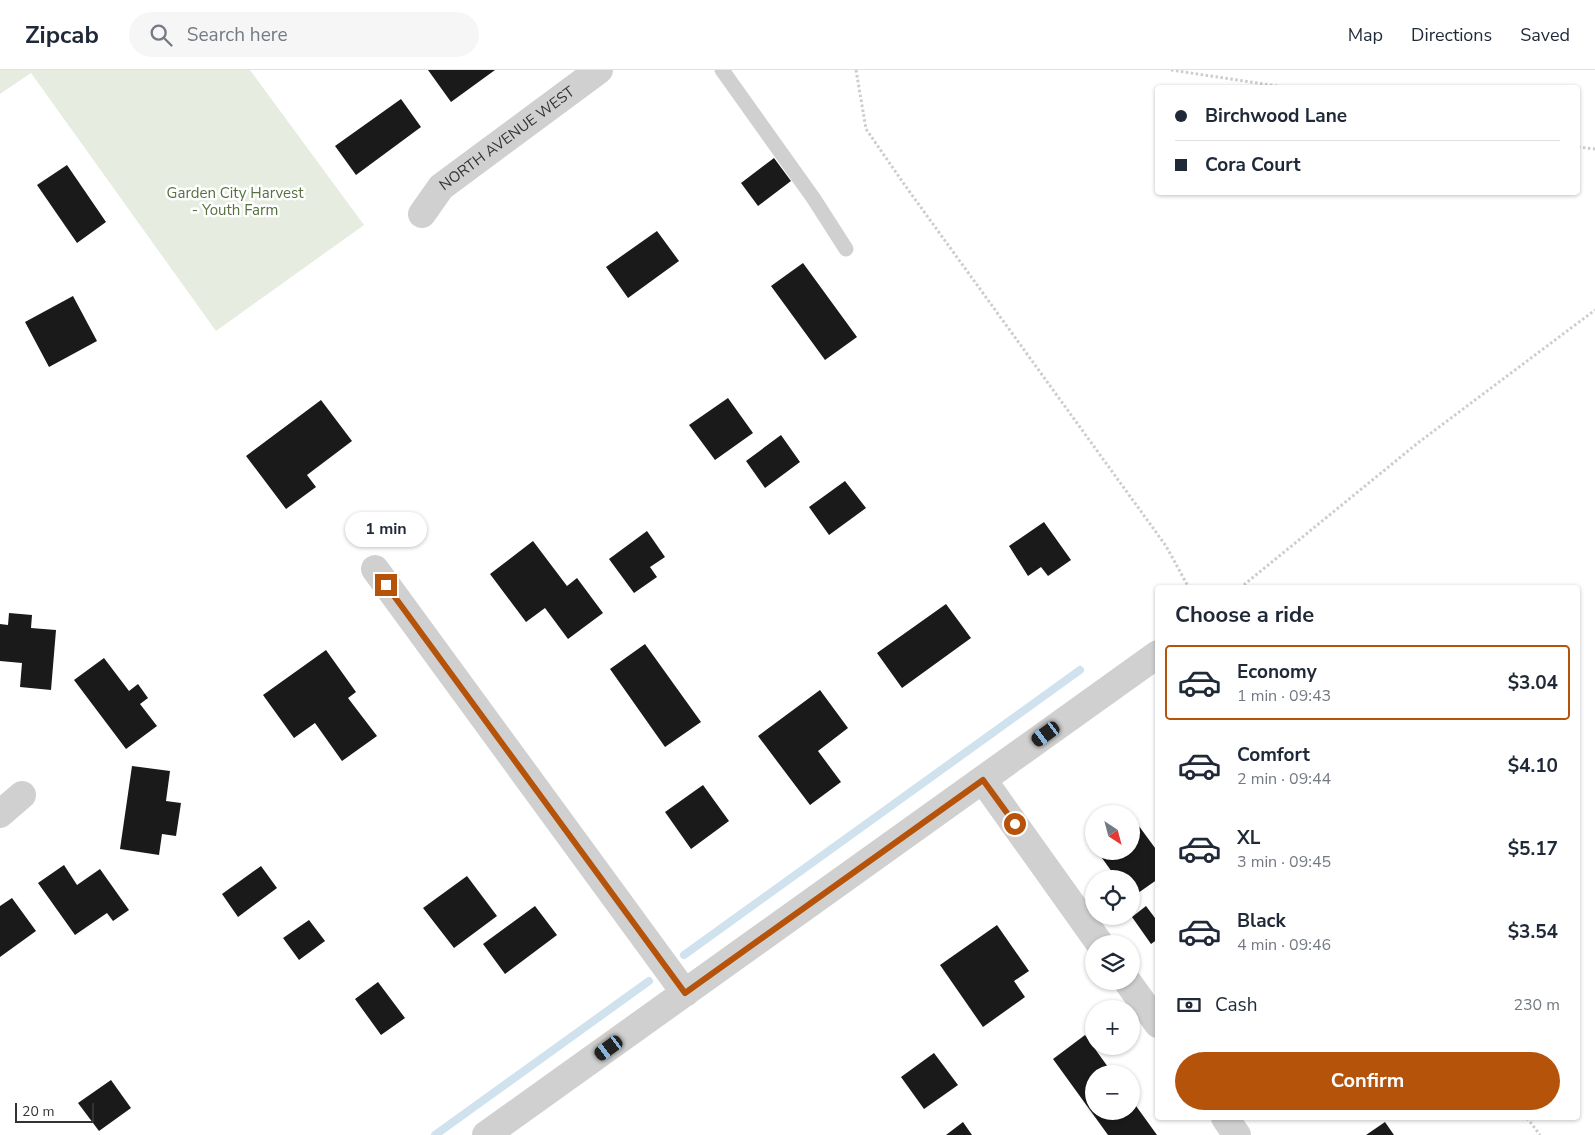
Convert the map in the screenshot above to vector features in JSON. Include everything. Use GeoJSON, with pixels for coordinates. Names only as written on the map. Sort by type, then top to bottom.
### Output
{"type":"FeatureCollection","features":[{"type":"Feature","properties":{"kind":"street","name":"NORTH AVENUE WEST"},"geometry":{"type":"LineString","coordinates":[[422,214],[442,187],[599,70]]}},
{"type":"Feature","properties":{"kind":"street"},"geometry":{"type":"LineString","coordinates":[[375,569],[685,993]]}},
{"type":"Feature","properties":{"kind":"street"},"geometry":{"type":"LineString","coordinates":[[486,1135],[1155,656]]}},
{"type":"Feature","properties":{"kind":"street"},"geometry":{"type":"LineString","coordinates":[[983,780],[1094,935]]}},
{"type":"Feature","properties":{"kind":"street"},"geometry":{"type":"LineString","coordinates":[[0,814],[22,795]]}},
{"type":"Feature","properties":{"kind":"street"},"geometry":{"type":"LineString","coordinates":[[1133,990],[1155,1020]]}},
{"type":"Feature","properties":{"kind":"street"},"geometry":{"type":"LineString","coordinates":[[1227,1120],[1238,1135]]}},
{"type":"Feature","properties":{"kind":"lane"},"geometry":{"type":"LineString","coordinates":[[722,70],[814,198],[846,249]]}},
{"type":"Feature","properties":{"kind":"path"},"geometry":{"type":"LineString","coordinates":[[856,70],[866,129],[1166,546],[1187,585]]}},
{"type":"Feature","properties":{"kind":"path"},"geometry":{"type":"LineString","coordinates":[[1171,70],[1270,85]]}},
{"type":"Feature","properties":{"kind":"path"},"geometry":{"type":"LineString","coordinates":[[1580,147],[1595,150]]}},
{"type":"Feature","properties":{"kind":"path"},"geometry":{"type":"LineString","coordinates":[[1244,585],[1418,442],[1595,310]]}},
{"type":"Feature","properties":{"kind":"path"},"geometry":{"type":"LineString","coordinates":[[1529,1120],[1540,1135]]}},
{"type":"Feature","properties":{"kind":"green space","name":"Garden City Harvest - Youth Farm"},"geometry":{"type":"Polygon","coordinates":[[[0,70],[250,70],[364,225],[216,331],[31,73],[0,94],[0,70]]]}},
{"type":"Feature","properties":{"kind":"building"},"geometry":{"type":"Polygon","coordinates":[[[428,70],[495,70],[451,102],[428,70]]]}},
{"type":"Feature","properties":{"kind":"building"},"geometry":{"type":"Polygon","coordinates":[[[401,99],[421,127],[356,175],[335,146],[401,99]]]}},
{"type":"Feature","properties":{"kind":"building"},"geometry":{"type":"Polygon","coordinates":[[[774,158],[791,181],[758,206],[741,183],[774,158]]]}},
{"type":"Feature","properties":{"kind":"building"},"geometry":{"type":"Polygon","coordinates":[[[67,165],[106,222],[77,243],[37,185],[67,165]]]}},
{"type":"Feature","properties":{"kind":"building"},"geometry":{"type":"Polygon","coordinates":[[[657,231],[679,261],[628,298],[606,267],[657,231]]]}},
{"type":"Feature","properties":{"kind":"building"},"geometry":{"type":"Polygon","coordinates":[[[803,263],[857,337],[825,360],[771,286],[803,263]]]}},
{"type":"Feature","properties":{"kind":"building"},"geometry":{"type":"Polygon","coordinates":[[[73,296],[97,341],[49,367],[25,322],[73,296]]]}},
{"type":"Feature","properties":{"kind":"building"},"geometry":{"type":"Polygon","coordinates":[[[728,398],[753,433],[715,460],[689,425],[728,398]]]}},
{"type":"Feature","properties":{"kind":"building"},"geometry":{"type":"Polygon","coordinates":[[[321,400],[352,441],[307,475],[316,487],[286,509],[246,456],[321,400]]]}},
{"type":"Feature","properties":{"kind":"building"},"geometry":{"type":"Polygon","coordinates":[[[781,435],[800,462],[765,488],[746,461],[781,435]]]}},
{"type":"Feature","properties":{"kind":"building"},"geometry":{"type":"Polygon","coordinates":[[[845,481],[866,508],[829,535],[809,507],[845,481]]]}},
{"type":"Feature","properties":{"kind":"building"},"geometry":{"type":"Polygon","coordinates":[[[1044,522],[1071,560],[1048,576],[1041,567],[1028,576],[1009,546],[1044,522]]]}},
{"type":"Feature","properties":{"kind":"building"},"geometry":{"type":"Polygon","coordinates":[[[647,531],[665,557],[650,567],[657,577],[634,593],[609,559],[647,531]]]}},
{"type":"Feature","properties":{"kind":"building"},"geometry":{"type":"Polygon","coordinates":[[[533,541],[567,586],[577,578],[603,613],[568,639],[545,608],[526,622],[490,574],[533,541]]]}},
{"type":"Feature","properties":{"kind":"building"},"geometry":{"type":"Polygon","coordinates":[[[946,604],[971,638],[902,688],[877,653],[946,604]]]}},
{"type":"Feature","properties":{"kind":"building"},"geometry":{"type":"Polygon","coordinates":[[[9,613],[32,615],[31,628],[56,630],[51,690],[20,687],[22,663],[0,661],[0,624],[8,625],[9,613]]]}},
{"type":"Feature","properties":{"kind":"building"},"geometry":{"type":"Polygon","coordinates":[[[645,644],[701,722],[665,747],[610,669],[645,644]]]}},
{"type":"Feature","properties":{"kind":"building"},"geometry":{"type":"Polygon","coordinates":[[[326,650],[356,692],[348,698],[377,736],[342,761],[315,723],[294,738],[263,695],[326,650]]]}},
{"type":"Feature","properties":{"kind":"building"},"geometry":{"type":"Polygon","coordinates":[[[104,658],[129,691],[138,684],[148,698],[140,704],[157,726],[126,749],[74,680],[104,658]]]}},
{"type":"Feature","properties":{"kind":"building"},"geometry":{"type":"Polygon","coordinates":[[[820,690],[848,728],[818,751],[841,782],[810,805],[758,736],[820,690]]]}},
{"type":"Feature","properties":{"kind":"building"},"geometry":{"type":"Polygon","coordinates":[[[132,766],[170,771],[166,801],[181,803],[176,836],[162,834],[159,855],[120,849],[132,766]]]}},
{"type":"Feature","properties":{"kind":"building"},"geometry":{"type":"Polygon","coordinates":[[[703,785],[729,821],[691,849],[665,812],[703,785]]]}},
{"type":"Feature","properties":{"kind":"building"},"geometry":{"type":"Polygon","coordinates":[[[1140,828],[1155,848],[1155,881],[1140,892],[1140,870],[1111,870],[1103,860],[1140,860],[1140,828]]]}},
{"type":"Feature","properties":{"kind":"building"},"geometry":{"type":"Polygon","coordinates":[[[64,865],[77,885],[100,869],[129,910],[113,921],[107,913],[75,935],[38,883],[64,865]]]}},
{"type":"Feature","properties":{"kind":"building"},"geometry":{"type":"Polygon","coordinates":[[[261,866],[277,888],[238,917],[222,894],[261,866]]]}},
{"type":"Feature","properties":{"kind":"building"},"geometry":{"type":"Polygon","coordinates":[[[467,876],[497,916],[454,948],[423,908],[467,876]]]}},
{"type":"Feature","properties":{"kind":"building"},"geometry":{"type":"Polygon","coordinates":[[[12,898],[36,931],[0,957],[0,906],[12,898]]]}},
{"type":"Feature","properties":{"kind":"building"},"geometry":{"type":"Polygon","coordinates":[[[535,906],[557,935],[505,974],[483,944],[535,906]]]}},
{"type":"Feature","properties":{"kind":"building"},"geometry":{"type":"Polygon","coordinates":[[[1146,906],[1155,918],[1155,941],[1151,944],[1138,925],[1140,925],[1140,911],[1146,906]]]}},
{"type":"Feature","properties":{"kind":"building"},"geometry":{"type":"Polygon","coordinates":[[[309,920],[325,941],[299,960],[283,938],[309,920]]]}},
{"type":"Feature","properties":{"kind":"building"},"geometry":{"type":"Polygon","coordinates":[[[997,925],[1029,971],[1014,981],[1025,997],[983,1027],[940,965],[997,925]]]}},
{"type":"Feature","properties":{"kind":"building"},"geometry":{"type":"Polygon","coordinates":[[[378,982],[405,1018],[381,1035],[355,999],[378,982]]]}},
{"type":"Feature","properties":{"kind":"building"},"geometry":{"type":"Polygon","coordinates":[[[1085,1035],[1085,1055],[1099,1055],[1107,1065],[1085,1065],[1085,1103],[1053,1059],[1085,1035]]]}},
{"type":"Feature","properties":{"kind":"building"},"geometry":{"type":"Polygon","coordinates":[[[934,1053],[958,1085],[924,1109],[901,1077],[934,1053]]]}},
{"type":"Feature","properties":{"kind":"building"},"geometry":{"type":"Polygon","coordinates":[[[111,1080],[131,1108],[99,1131],[78,1103],[111,1080]]]}},
{"type":"Feature","properties":{"kind":"building"},"geometry":{"type":"Polygon","coordinates":[[[1140,1111],[1157,1135],[1108,1135],[1097,1120],[1140,1120],[1140,1111]]]}},
{"type":"Feature","properties":{"kind":"building"},"geometry":{"type":"Polygon","coordinates":[[[963,1122],[972,1135],[946,1135],[963,1122]]]}},
{"type":"Feature","properties":{"kind":"building"},"geometry":{"type":"Polygon","coordinates":[[[1385,1122],[1394,1135],[1366,1135],[1385,1122]]]}},
{"type":"Feature","properties":{"kind":"waterway"},"geometry":{"type":"LineString","coordinates":[[684,955],[1080,670]]}},
{"type":"Feature","properties":{"kind":"waterway"},"geometry":{"type":"LineString","coordinates":[[435,1135],[649,981]]}},
{"type":"Feature","properties":{"kind":"route"},"geometry":{"type":"LineString","coordinates":[[386,585],[685,993],[983,780],[1015,824]]}}]}
